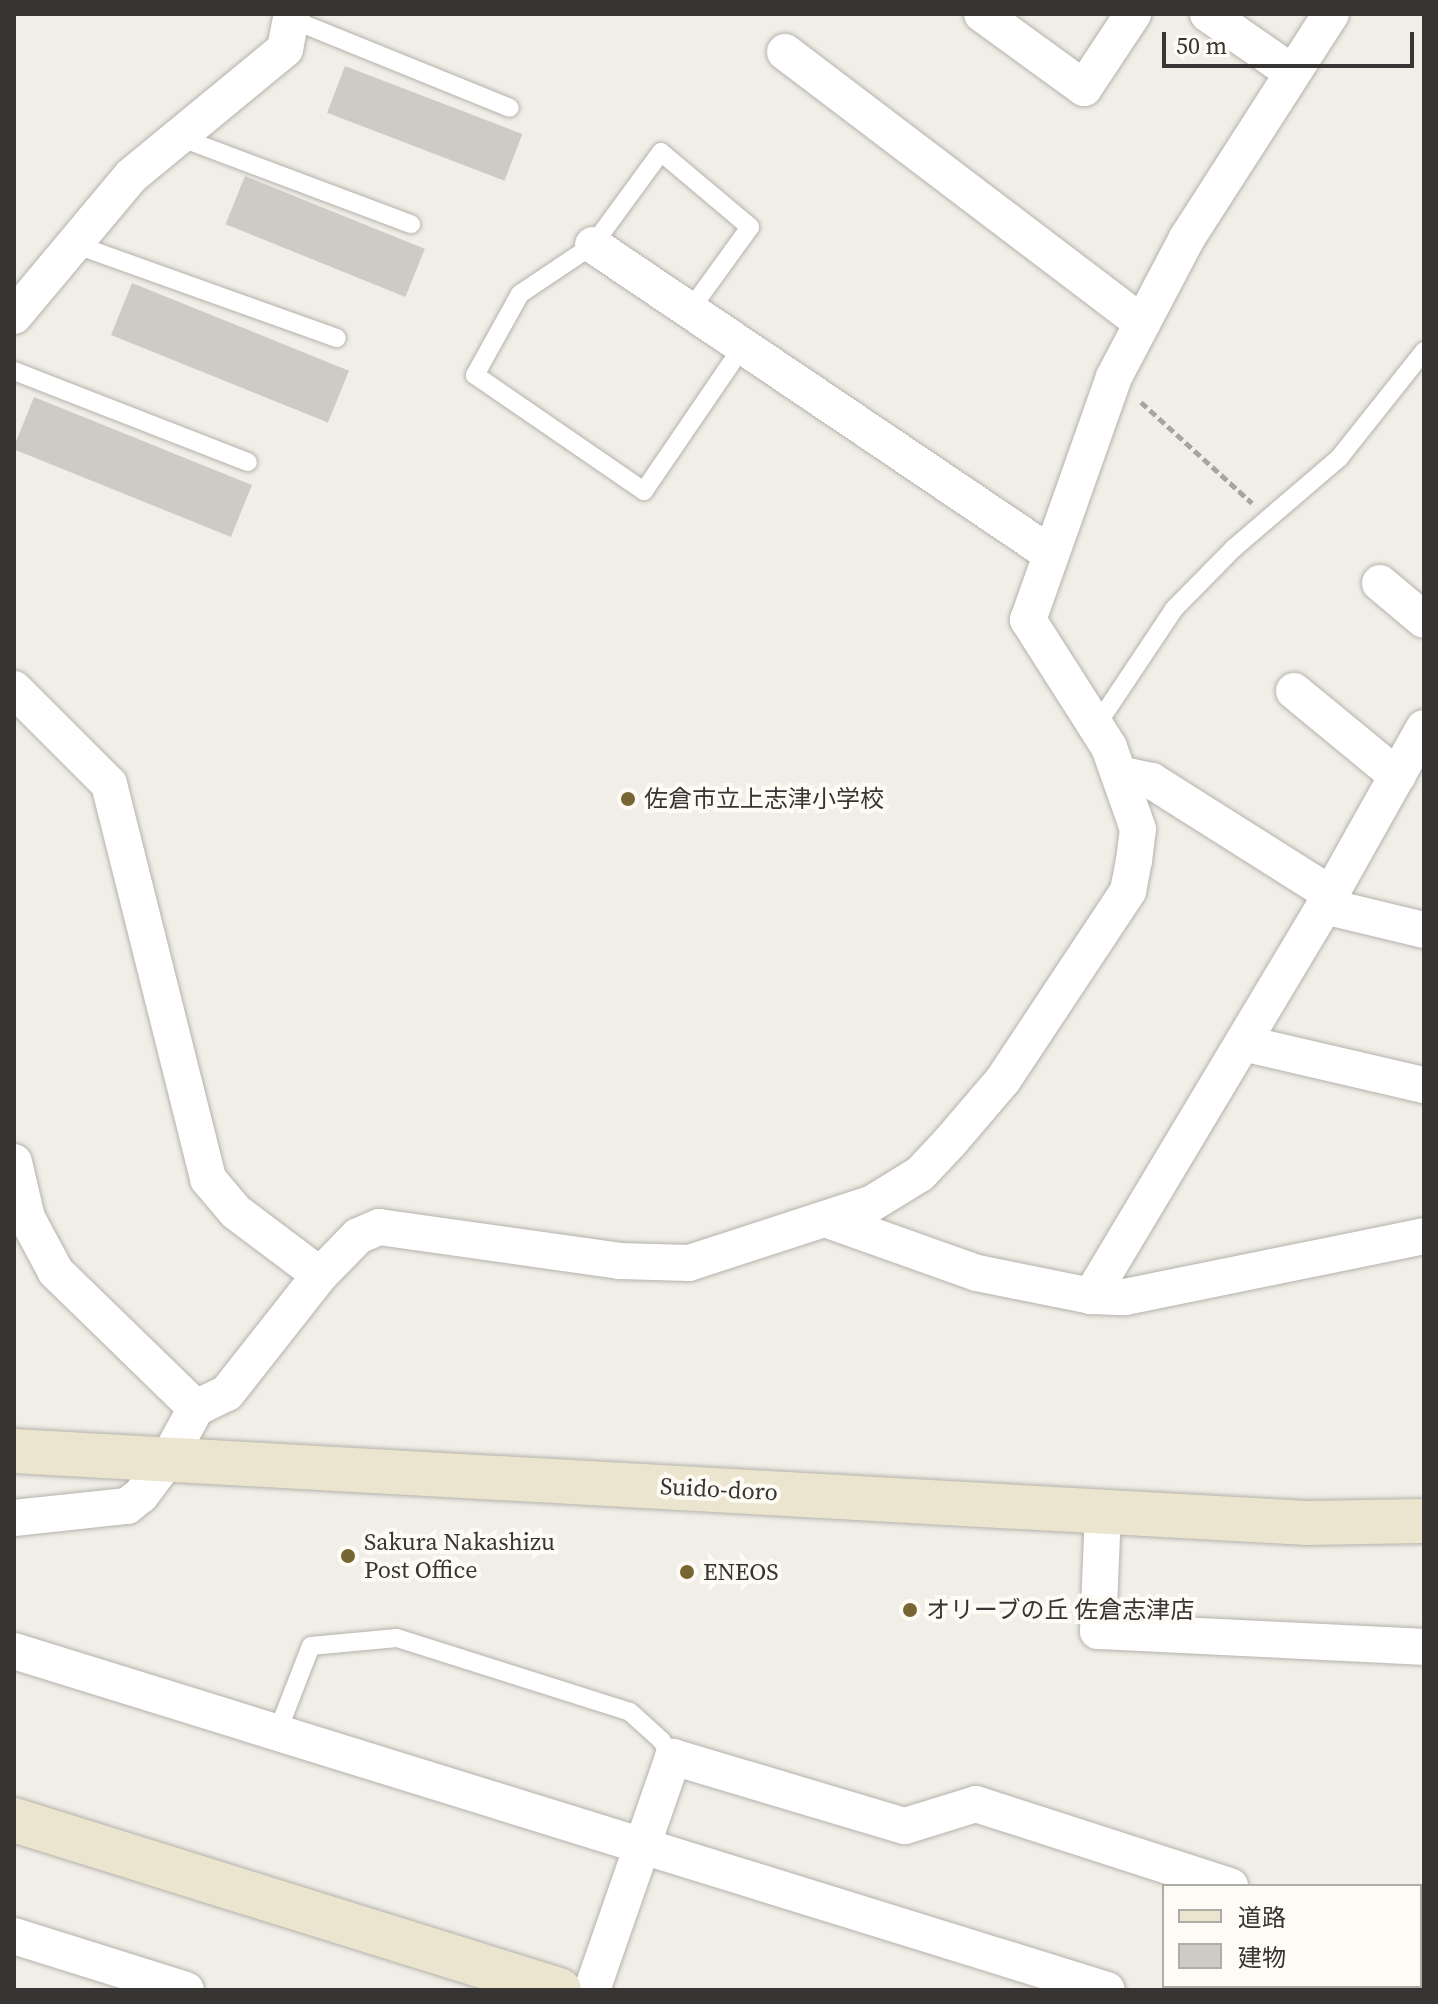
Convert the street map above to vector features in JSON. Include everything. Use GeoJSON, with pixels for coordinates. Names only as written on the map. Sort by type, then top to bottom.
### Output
{"type":"FeatureCollection","features":[{"type":"Feature","properties":{"kind":"street"},"geometry":{"type":"LineString","coordinates":[[982,14],[1084,88],[1133,14]]}},
{"type":"Feature","properties":{"kind":"street"},"geometry":{"type":"LineString","coordinates":[[1208,14],[1293,73]]}},
{"type":"Feature","properties":{"kind":"street"},"geometry":{"type":"LineString","coordinates":[[14,1518],[127,1506],[141,1495],[168,1459],[196,1408],[227,1393],[320,1275],[358,1236],[379,1227],[620,1261],[689,1263],[871,1204],[920,1174],[950,1142],[1003,1080],[1128,891],[1138,829],[1109,747],[1028,620],[1114,377],[1187,238],[1331,14]]}},
{"type":"Feature","properties":{"kind":"street"},"geometry":{"type":"LineString","coordinates":[[14,316],[131,176],[285,49],[291,17]]}},
{"type":"Feature","properties":{"kind":"street"},"geometry":{"type":"LineString","coordinates":[[785,52],[1142,323]]}},
{"type":"Feature","properties":{"kind":"street"},"geometry":{"type":"LineString","coordinates":[[593,245],[1051,554]]}},
{"type":"Feature","properties":{"kind":"street"},"geometry":{"type":"LineString","coordinates":[[1380,583],[1424,620]]}},
{"type":"Feature","properties":{"kind":"street"},"geometry":{"type":"LineString","coordinates":[[1294,691],[1408,770]]}},
{"type":"Feature","properties":{"kind":"street"},"geometry":{"type":"LineString","coordinates":[[16,695],[109,784],[208,1179],[236,1212],[320,1275]]}},
{"type":"Feature","properties":{"kind":"street"},"geometry":{"type":"LineString","coordinates":[[1091,1296],[1408,770],[1424,728]]}},
{"type":"Feature","properties":{"kind":"street"},"geometry":{"type":"LineString","coordinates":[[1119,774],[1152,781],[1327,900],[1424,930]]}},
{"type":"Feature","properties":{"kind":"street"},"geometry":{"type":"LineString","coordinates":[[1243,1043],[1424,1085]]}},
{"type":"Feature","properties":{"kind":"street"},"geometry":{"type":"LineString","coordinates":[[14,1162],[27,1218],[56,1272],[196,1408]]}},
{"type":"Feature","properties":{"kind":"street"},"geometry":{"type":"LineString","coordinates":[[828,1220],[977,1273],[1091,1296],[1125,1297],[1424,1236]]}},
{"type":"Feature","properties":{"kind":"street","name":"Suido-doro"},"geometry":{"type":"LineString","coordinates":[[14,1451],[1307,1523],[1424,1521]]}},
{"type":"Feature","properties":{"kind":"street"},"geometry":{"type":"LineString","coordinates":[[1103,1512],[1098,1631],[1424,1647]]}},
{"type":"Feature","properties":{"kind":"street"},"geometry":{"type":"LineString","coordinates":[[14,1651],[1107,1990]]}},
{"type":"Feature","properties":{"kind":"street"},"geometry":{"type":"LineString","coordinates":[[592,1990],[673,1757],[905,1826],[976,1804],[1224,1884]]}},
{"type":"Feature","properties":{"kind":"street"},"geometry":{"type":"LineString","coordinates":[[14,1820],[559,1990]]}},
{"type":"Feature","properties":{"kind":"street"},"geometry":{"type":"LineString","coordinates":[[14,1936],[122,1981],[186,1990]]}},
{"type":"Feature","properties":{"kind":"lane"},"geometry":{"type":"LineString","coordinates":[[291,17],[510,108]]}},
{"type":"Feature","properties":{"kind":"lane"},"geometry":{"type":"LineString","coordinates":[[179,137],[411,224]]}},
{"type":"Feature","properties":{"kind":"lane"},"geometry":{"type":"LineString","coordinates":[[690,310],[750,227],[661,152],[593,245],[520,294],[475,375],[644,491],[743,346]]}},
{"type":"Feature","properties":{"kind":"lane"},"geometry":{"type":"LineString","coordinates":[[74,244],[337,338]]}},
{"type":"Feature","properties":{"kind":"lane"},"geometry":{"type":"LineString","coordinates":[[1096,726],[1174,609],[1234,548],[1339,458],[1424,351]]}},
{"type":"Feature","properties":{"kind":"lane"},"geometry":{"type":"LineString","coordinates":[[14,371],[248,462]]}},
{"type":"Feature","properties":{"kind":"lane"},"geometry":{"type":"LineString","coordinates":[[277,1733],[311,1646],[397,1638],[630,1712],[661,1740],[673,1757]]}},
{"type":"Feature","properties":{"kind":"path"},"geometry":{"type":"LineString","coordinates":[[1114,377],[1269,519]]}},
{"type":"Feature","properties":{"kind":"building"},"geometry":{"type":"Polygon","coordinates":[[[345,66],[522,134],[504,181],[327,113],[345,66]]]}},
{"type":"Feature","properties":{"kind":"building"},"geometry":{"type":"Polygon","coordinates":[[[245,176],[425,249],[405,297],[226,224],[245,176]]]}},
{"type":"Feature","properties":{"kind":"building"},"geometry":{"type":"Polygon","coordinates":[[[132,283],[349,371],[328,423],[111,335],[132,283]]]}},
{"type":"Feature","properties":{"kind":"building"},"geometry":{"type":"Polygon","coordinates":[[[34,397],[252,485],[231,537],[14,449],[34,397]]]}},
{"type":"Feature","properties":{"kind":"place","name":"佐倉市立上志津小学校"},"geometry":{"type":"Point","coordinates":[628,799]}},
{"type":"Feature","properties":{"kind":"place","name":"Sakura Nakashizu Post Office"},"geometry":{"type":"Point","coordinates":[348,1556]}},
{"type":"Feature","properties":{"kind":"place","name":"ENEOS"},"geometry":{"type":"Point","coordinates":[687,1572]}},
{"type":"Feature","properties":{"kind":"place","name":"オリーブの丘 佐倉志津店"},"geometry":{"type":"Point","coordinates":[910,1610]}}]}
